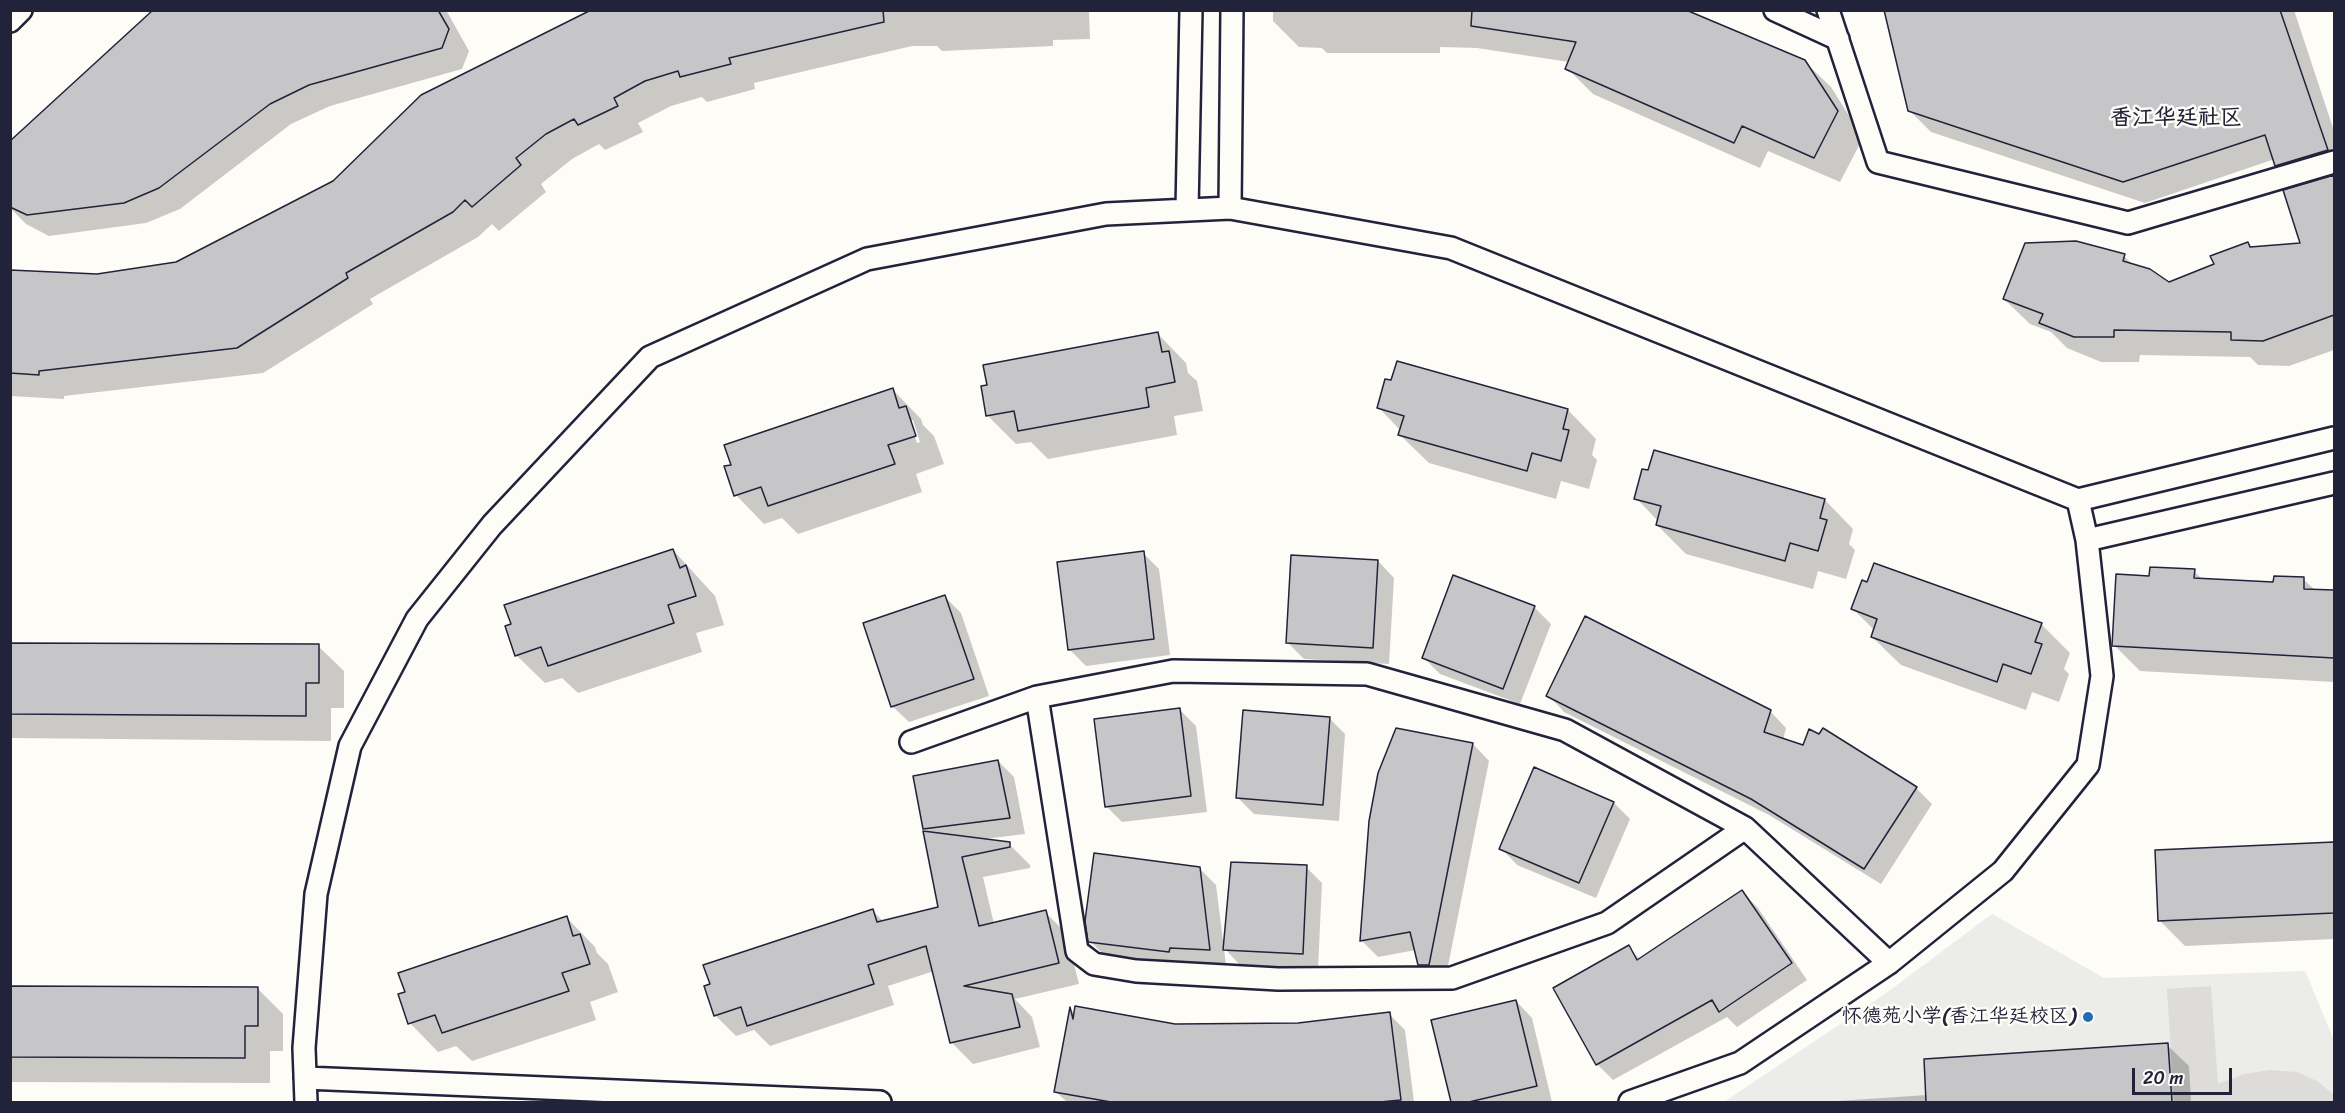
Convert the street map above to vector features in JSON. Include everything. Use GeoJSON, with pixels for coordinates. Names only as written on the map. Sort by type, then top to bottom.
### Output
{"type":"FeatureCollection","features":[{"type":"Feature","properties":{"kind":"lane"},"geometry":{"type":"LineString","coordinates":[[10,21],[21,10]]}},
{"type":"Feature","properties":{"kind":"lane"},"geometry":{"type":"LineString","coordinates":[[1187,210],[1191,10]]}},
{"type":"Feature","properties":{"kind":"lane"},"geometry":{"type":"LineString","coordinates":[[1230,208],[1232,10]]}},
{"type":"Feature","properties":{"kind":"lane"},"geometry":{"type":"LineString","coordinates":[[1775,10],[1838,39]]}},
{"type":"Feature","properties":{"kind":"lane"},"geometry":{"type":"LineString","coordinates":[[1828,10],[1878,162],[2128,223],[2334,162]]}},
{"type":"Feature","properties":{"kind":"lane"},"geometry":{"type":"LineString","coordinates":[[306,1102],[304,1048],[316,894],[350,746],[417,619],[492,525],[650,357],[867,259],[1106,214],[1230,208],[1451,248],[2078,500],[2334,438]]}},
{"type":"Feature","properties":{"kind":"lane"},"geometry":{"type":"LineString","coordinates":[[2087,540],[2334,483]]}},
{"type":"Feature","properties":{"kind":"lane"},"geometry":{"type":"LineString","coordinates":[[1630,1102],[1740,1063],[1889,963],[2003,871],[2088,765],[2102,676],[2087,540],[2078,500]]}},
{"type":"Feature","properties":{"kind":"lane"},"geometry":{"type":"LineString","coordinates":[[911,742],[1037,697],[1173,671],[1367,674],[1564,730],[1745,828],[1889,963]]}},
{"type":"Feature","properties":{"kind":"lane"},"geometry":{"type":"LineString","coordinates":[[1037,697],[1077,951],[1094,964],[1136,971],[1278,979],[1452,978],[1607,923],[1745,828]]}},
{"type":"Feature","properties":{"kind":"lane"},"geometry":{"type":"LineString","coordinates":[[305,1078],[880,1102]]}},
{"type":"Feature","properties":{"kind":"shaded area","name":"怀德苑小学(香江华廷校区)"},"geometry":{"type":"Polygon","coordinates":[[[1992,914],[2104,978],[2305,971],[2334,1040],[2334,1102],[1724,1102],[1885,994],[1992,914]]]}},
{"type":"Feature","properties":{"kind":"shaded area"},"geometry":{"type":"Polygon","coordinates":[[[2211,986],[2218,1084],[2244,1074],[2270,1070],[2297,1072],[2317,1081],[2334,1095],[2334,1102],[2174,1102],[2167,989],[2211,986]]]}},
{"type":"Feature","properties":{"kind":"building"},"geometry":{"type":"Polygon","coordinates":[[[153,10],[438,10],[449,29],[442,48],[309,85],[270,104],[159,188],[124,203],[27,215],[10,207],[10,141],[153,10]]]}},
{"type":"Feature","properties":{"kind":"building"},"geometry":{"type":"Polygon","coordinates":[[[591,10],[883,10],[884,22],[729,58],[731,64],[680,77],[678,71],[645,81],[614,98],[618,106],[578,125],[574,119],[546,134],[516,158],[521,165],[472,207],[465,200],[453,212],[346,273],[348,278],[237,348],[39,371],[39,375],[10,373],[10,270],[97,274],[176,262],[333,181],[421,95],[591,10]]]}},
{"type":"Feature","properties":{"kind":"building"},"geometry":{"type":"Polygon","coordinates":[[[1472,10],[1686,10],[1805,60],[1838,111],[1814,158],[1742,126],[1734,143],[1565,69],[1576,42],[1471,26],[1472,10]]]}},
{"type":"Feature","properties":{"kind":"building"},"geometry":{"type":"Polygon","coordinates":[[[1884,10],[2280,10],[2328,150],[2275,166],[2265,135],[2123,182],[1908,111],[1884,10]]]}},
{"type":"Feature","properties":{"kind":"building"},"geometry":{"type":"Polygon","coordinates":[[[2334,175],[2334,315],[2263,341],[2231,340],[2231,332],[2114,330],[2114,337],[2074,337],[2039,323],[2043,314],[2003,299],[2025,243],[2076,241],[2125,254],[2123,261],[2150,269],[2169,282],[2214,264],[2210,256],[2248,242],[2250,247],[2300,243],[2283,190],[2334,175]]]}},
{"type":"Feature","properties":{"kind":"building"},"geometry":{"type":"Polygon","coordinates":[[[1158,332],[1162,352],[1169,351],[1175,382],[1146,388],[1149,407],[1018,431],[1014,411],[986,416],[981,386],[987,385],[983,365],[1158,332]]]}},
{"type":"Feature","properties":{"kind":"building"},"geometry":{"type":"Polygon","coordinates":[[[1397,361],[1568,409],[1563,429],[1569,430],[1561,461],[1532,453],[1527,471],[1398,435],[1404,416],[1377,408],[1385,379],[1391,380],[1397,361]]]}},
{"type":"Feature","properties":{"kind":"building"},"geometry":{"type":"Polygon","coordinates":[[[893,388],[899,408],[906,406],[916,436],[888,445],[895,464],[768,506],[761,487],[734,496],[724,466],[731,465],[724,445],[893,388]]]}},
{"type":"Feature","properties":{"kind":"building"},"geometry":{"type":"Polygon","coordinates":[[[1654,450],[1825,499],[1820,518],[1827,520],[1818,551],[1790,543],[1785,561],[1656,525],[1661,506],[1634,499],[1642,469],[1648,470],[1654,450]]]}},
{"type":"Feature","properties":{"kind":"building"},"geometry":{"type":"Polygon","coordinates":[[[673,549],[680,568],[686,565],[696,596],[668,605],[674,623],[548,666],[541,647],[515,656],[505,626],[511,624],[504,605],[673,549]]]}},
{"type":"Feature","properties":{"kind":"building"},"geometry":{"type":"Polygon","coordinates":[[[1144,551],[1154,639],[1068,650],[1057,562],[1144,551]]]}},
{"type":"Feature","properties":{"kind":"building"},"geometry":{"type":"Polygon","coordinates":[[[1291,555],[1378,560],[1373,648],[1286,643],[1291,555]]]}},
{"type":"Feature","properties":{"kind":"building"},"geometry":{"type":"Polygon","coordinates":[[[1874,563],[2042,623],[2035,642],[2042,644],[2031,674],[2003,664],[1997,682],[1871,637],[1877,619],[1851,609],[1862,580],[1867,582],[1874,563]]]}},
{"type":"Feature","properties":{"kind":"building"},"geometry":{"type":"Polygon","coordinates":[[[2150,567],[2195,569],[2194,578],[2273,582],[2274,576],[2304,577],[2304,589],[2334,590],[2334,658],[2112,646],[2116,574],[2149,576],[2150,567]]]}},
{"type":"Feature","properties":{"kind":"building"},"geometry":{"type":"Polygon","coordinates":[[[1453,575],[1535,606],[1503,689],[1422,658],[1453,575]]]}},
{"type":"Feature","properties":{"kind":"building"},"geometry":{"type":"Polygon","coordinates":[[[945,595],[974,679],[891,707],[863,623],[945,595]]]}},
{"type":"Feature","properties":{"kind":"building"},"geometry":{"type":"Polygon","coordinates":[[[1585,616],[1771,710],[1764,732],[1803,745],[1809,729],[1819,734],[1823,728],[1917,787],[1864,869],[1751,799],[1546,696],[1585,616]]]}},
{"type":"Feature","properties":{"kind":"building"},"geometry":{"type":"Polygon","coordinates":[[[10,643],[319,644],[319,683],[306,683],[306,716],[10,714],[10,643]]]}},
{"type":"Feature","properties":{"kind":"building"},"geometry":{"type":"Polygon","coordinates":[[[1180,708],[1191,796],[1105,807],[1094,719],[1180,708]]]}},
{"type":"Feature","properties":{"kind":"building"},"geometry":{"type":"Polygon","coordinates":[[[1243,710],[1330,717],[1323,805],[1236,798],[1243,710]]]}},
{"type":"Feature","properties":{"kind":"building"},"geometry":{"type":"Polygon","coordinates":[[[1396,728],[1473,743],[1429,965],[1418,965],[1410,932],[1360,941],[1369,821],[1378,773],[1396,728]]]}},
{"type":"Feature","properties":{"kind":"building"},"geometry":{"type":"Polygon","coordinates":[[[998,760],[1010,818],[923,829],[913,776],[998,760]]]}},
{"type":"Feature","properties":{"kind":"building"},"geometry":{"type":"Polygon","coordinates":[[[1534,767],[1614,802],[1579,883],[1499,849],[1534,767]]]}},
{"type":"Feature","properties":{"kind":"building"},"geometry":{"type":"Polygon","coordinates":[[[923,831],[1010,842],[1010,847],[962,857],[979,926],[1046,910],[1059,963],[964,986],[1012,994],[1020,1027],[950,1043],[926,946],[868,965],[874,984],[747,1026],[741,1007],[714,1016],[704,986],[710,984],[703,965],[873,909],[877,922],[938,907],[923,831]]]}},
{"type":"Feature","properties":{"kind":"building"},"geometry":{"type":"Polygon","coordinates":[[[2334,842],[2334,913],[2158,921],[2155,850],[2334,842]]]}},
{"type":"Feature","properties":{"kind":"building"},"geometry":{"type":"Polygon","coordinates":[[[1094,853],[1200,867],[1210,950],[1170,948],[1169,952],[1088,942],[1085,921],[1094,853]]]}},
{"type":"Feature","properties":{"kind":"building"},"geometry":{"type":"Polygon","coordinates":[[[1231,862],[1307,865],[1303,954],[1223,950],[1231,862]]]}},
{"type":"Feature","properties":{"kind":"building"},"geometry":{"type":"Polygon","coordinates":[[[1742,890],[1792,963],[1719,1012],[1712,1000],[1596,1065],[1553,988],[1629,945],[1637,960],[1742,890]]]}},
{"type":"Feature","properties":{"kind":"building"},"geometry":{"type":"Polygon","coordinates":[[[567,916],[573,936],[580,934],[590,964],[562,973],[569,991],[442,1033],[435,1015],[408,1024],[398,994],[405,992],[398,973],[567,916]]]}},
{"type":"Feature","properties":{"kind":"building"},"geometry":{"type":"Polygon","coordinates":[[[10,986],[258,987],[258,1026],[245,1026],[245,1058],[10,1057],[10,986]]]}},
{"type":"Feature","properties":{"kind":"building"},"geometry":{"type":"Polygon","coordinates":[[[1516,1000],[1537,1086],[1469,1102],[1451,1102],[1431,1020],[1516,1000]]]}},
{"type":"Feature","properties":{"kind":"building"},"geometry":{"type":"Polygon","coordinates":[[[1075,1006],[1175,1024],[1298,1023],[1390,1012],[1401,1100],[1380,1102],[1111,1102],[1054,1092],[1070,1007],[1073,1019],[1075,1006]]]}},
{"type":"Feature","properties":{"kind":"building"},"geometry":{"type":"Polygon","coordinates":[[[2168,1043],[2172,1102],[1926,1102],[1924,1059],[2168,1043]]]}},
{"type":"Feature","properties":{"kind":"place","name":"怀德苑小学(香江华廷校区)"},"geometry":{"type":"Point","coordinates":[2088,1017]}},
{"type":"Feature","properties":{"kind":"district","name":"香江华廷社区"},"geometry":{"type":"Point","coordinates":[2176,118]}}]}
